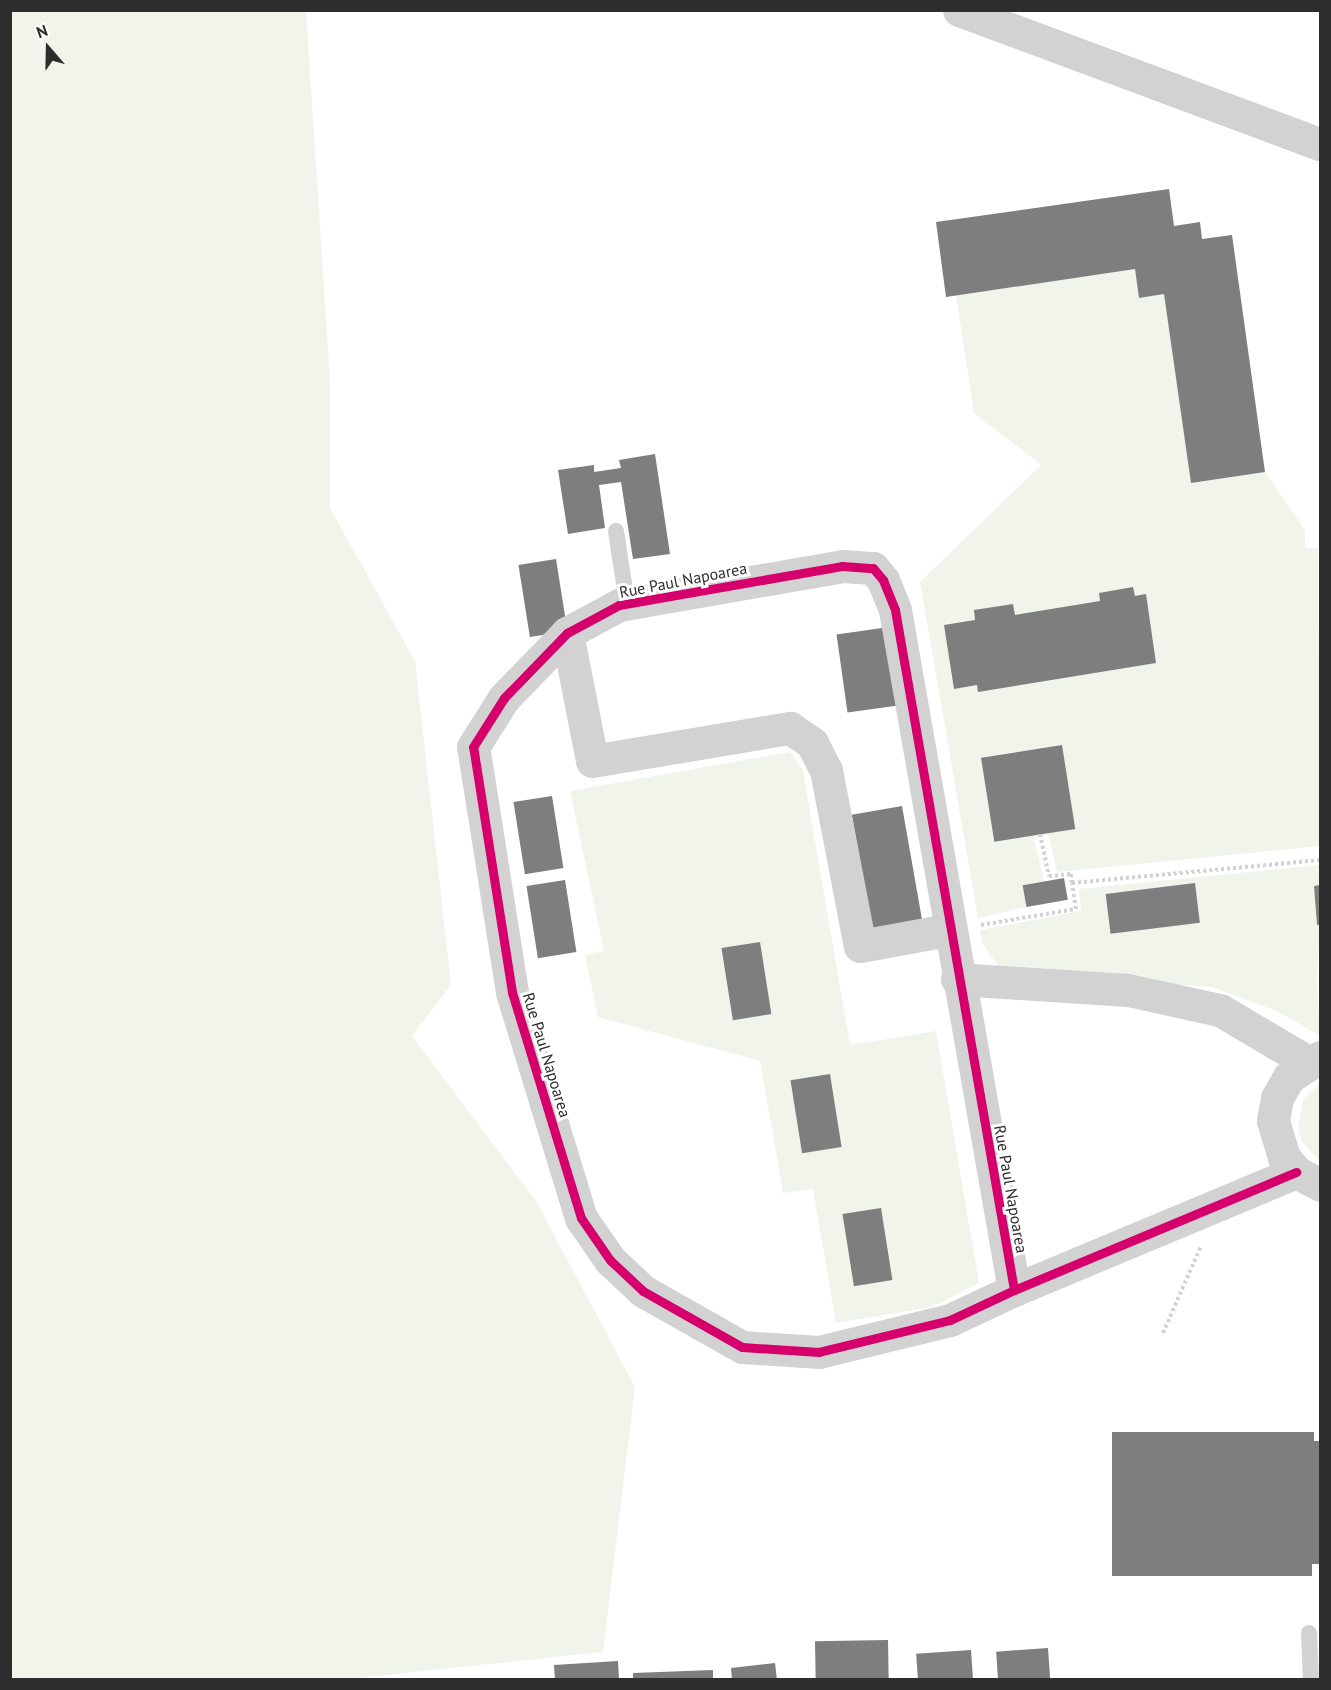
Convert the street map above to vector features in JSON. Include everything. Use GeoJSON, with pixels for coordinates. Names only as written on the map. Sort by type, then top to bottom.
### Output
{"type":"FeatureCollection","features":[{"type":"Feature","properties":{"kind":"street"},"geometry":{"type":"LineString","coordinates":[[960,10],[1320,144]]}},
{"type":"Feature","properties":{"kind":"street","name":"Rue Paul Napoarea"},"geometry":{"type":"LineString","coordinates":[[1014,1290],[948,930],[895,610],[883,580],[873,567],[842,566],[627,604],[567,633],[504,698],[473,747],[512,992],[581,1218],[610,1260],[643,1291],[742,1347],[819,1352],[950,1320],[1014,1290],[1219,1204],[1308,1179]]}},
{"type":"Feature","properties":{"kind":"street"},"geometry":{"type":"LineString","coordinates":[[567,633],[592,761],[790,728],[812,743],[826,770],[860,946],[948,930]]}},
{"type":"Feature","properties":{"kind":"street"},"geometry":{"type":"LineString","coordinates":[[957,978],[1128,990],[1220,1010],[1314,1060],[1289,1077],[1277,1098],[1273,1121],[1276,1140],[1308,1179]]}},
{"type":"Feature","properties":{"kind":"lane"},"geometry":{"type":"LineString","coordinates":[[616,531],[627,604]]}},
{"type":"Feature","properties":{"kind":"lane"},"geometry":{"type":"LineString","coordinates":[[1309,1633],[1311,1680]]}},
{"type":"Feature","properties":{"kind":"path"},"geometry":{"type":"LineString","coordinates":[[948,930],[1076,909],[1071,874],[1049,876],[1040,834]]}},
{"type":"Feature","properties":{"kind":"path"},"geometry":{"type":"LineString","coordinates":[[1072,883],[1320,860]]}},
{"type":"Feature","properties":{"kind":"path"},"geometry":{"type":"LineString","coordinates":[[1163,1333],[1219,1204]]}},
{"type":"Feature","properties":{"kind":"shaded area"},"geometry":{"type":"Polygon","coordinates":[[[11,10],[306,11],[330,381],[330,508],[415,661],[451,985],[412,1036],[536,1201],[635,1387],[603,1652],[339,1680],[11,1679],[11,10]]]}},
{"type":"Feature","properties":{"kind":"shaded area"},"geometry":{"type":"Polygon","coordinates":[[[1135,269],[1139,298],[1164,294],[1191,483],[1265,472],[1305,530],[1305,548],[1318,548],[1320,846],[1057,872],[1048,833],[1075,828],[1062,745],[982,757],[994,841],[1033,835],[1044,881],[1023,885],[1026,907],[978,918],[920,582],[1041,465],[974,413],[956,295],[1135,269]]]}},
{"type":"Feature","properties":{"kind":"shaded area"},"geometry":{"type":"Polygon","coordinates":[[[790,752],[803,771],[850,1045],[936,1031],[979,1283],[932,1307],[836,1323],[813,1189],[783,1193],[760,1061],[598,1017],[585,955],[604,951],[570,791],[790,752]]]}},
{"type":"Feature","properties":{"kind":"shaded area"},"geometry":{"type":"Polygon","coordinates":[[[1320,865],[1320,885],[1314,886],[1317,925],[1320,925],[1317,978],[1320,1036],[1277,1011],[1212,987],[1009,974],[999,967],[982,943],[980,930],[1081,911],[1079,889],[1320,865]]]}},
{"type":"Feature","properties":{"kind":"shaded area"},"geometry":{"type":"Polygon","coordinates":[[[1320,1083],[1320,1161],[1303,1143],[1298,1129],[1303,1100],[1320,1083]]]}},
{"type":"Feature","properties":{"kind":"building"},"geometry":{"type":"Polygon","coordinates":[[[1169,189],[1174,226],[1200,222],[1202,239],[1232,235],[1265,472],[1191,483],[1164,294],[1139,298],[1135,269],[946,297],[936,222],[1169,189]]]}},
{"type":"Feature","properties":{"kind":"building"},"geometry":{"type":"Polygon","coordinates":[[[655,454],[670,554],[633,559],[621,482],[599,485],[605,528],[568,534],[558,470],[594,465],[594,472],[621,468],[619,460],[655,454]]]}},
{"type":"Feature","properties":{"kind":"building"},"geometry":{"type":"Polygon","coordinates":[[[556,559],[567,631],[530,637],[518,565],[556,559]]]}},
{"type":"Feature","properties":{"kind":"building"},"geometry":{"type":"Polygon","coordinates":[[[1133,587],[1135,596],[1146,594],[1156,663],[978,692],[977,685],[954,689],[944,625],[975,620],[974,610],[1013,604],[1015,615],[1100,601],[1099,593],[1133,587]]]}},
{"type":"Feature","properties":{"kind":"building"},"geometry":{"type":"Polygon","coordinates":[[[889,627],[900,705],[848,713],[837,634],[889,627]]]}},
{"type":"Feature","properties":{"kind":"building"},"geometry":{"type":"Polygon","coordinates":[[[1062,745],[1075,829],[994,842],[981,758],[1062,745]]]}},
{"type":"Feature","properties":{"kind":"building"},"geometry":{"type":"Polygon","coordinates":[[[552,796],[563,868],[525,874],[513,802],[552,796]]]}},
{"type":"Feature","properties":{"kind":"building"},"geometry":{"type":"Polygon","coordinates":[[[902,806],[922,919],[872,928],[852,815],[902,806]]]}},
{"type":"Feature","properties":{"kind":"building"},"geometry":{"type":"Polygon","coordinates":[[[1064,878],[1068,900],[1026,907],[1023,885],[1064,878]]]}},
{"type":"Feature","properties":{"kind":"building"},"geometry":{"type":"Polygon","coordinates":[[[565,880],[576,952],[538,958],[526,886],[565,880]]]}},
{"type":"Feature","properties":{"kind":"building"},"geometry":{"type":"Polygon","coordinates":[[[1195,883],[1200,923],[1111,934],[1106,894],[1195,883]]]}},
{"type":"Feature","properties":{"kind":"building"},"geometry":{"type":"Polygon","coordinates":[[[1320,885],[1320,925],[1317,925],[1314,886],[1320,885]]]}},
{"type":"Feature","properties":{"kind":"building"},"geometry":{"type":"Polygon","coordinates":[[[760,942],[771,1014],[733,1020],[721,948],[760,942]]]}},
{"type":"Feature","properties":{"kind":"building"},"geometry":{"type":"Polygon","coordinates":[[[830,1074],[842,1147],[802,1153],[790,1080],[830,1074]]]}},
{"type":"Feature","properties":{"kind":"building"},"geometry":{"type":"Polygon","coordinates":[[[881,1208],[892,1280],[854,1286],[842,1214],[881,1208]]]}},
{"type":"Feature","properties":{"kind":"building"},"geometry":{"type":"Polygon","coordinates":[[[1112,1432],[1314,1432],[1314,1441],[1320,1441],[1320,1564],[1312,1564],[1312,1576],[1112,1576],[1112,1432]]]}},
{"type":"Feature","properties":{"kind":"building"},"geometry":{"type":"Polygon","coordinates":[[[888,1640],[889,1680],[816,1680],[815,1641],[888,1640]]]}},
{"type":"Feature","properties":{"kind":"building"},"geometry":{"type":"Polygon","coordinates":[[[1048,1648],[1050,1680],[998,1680],[996,1652],[1048,1648]]]}},
{"type":"Feature","properties":{"kind":"building"},"geometry":{"type":"Polygon","coordinates":[[[971,1650],[973,1680],[918,1680],[916,1654],[971,1650]]]}},
{"type":"Feature","properties":{"kind":"building"},"geometry":{"type":"Polygon","coordinates":[[[618,1661],[619,1680],[555,1680],[554,1665],[618,1661]]]}},
{"type":"Feature","properties":{"kind":"building"},"geometry":{"type":"Polygon","coordinates":[[[775,1663],[777,1680],[732,1680],[731,1668],[775,1663]]]}},
{"type":"Feature","properties":{"kind":"building"},"geometry":{"type":"Polygon","coordinates":[[[713,1670],[713,1680],[633,1680],[633,1673],[713,1670]]]}},
{"type":"Feature","properties":{"kind":"cycle path"},"geometry":{"type":"LineString","coordinates":[[1014,1290],[950,1320],[819,1352],[742,1347],[643,1291],[610,1260],[581,1218],[512,992],[473,747],[504,698],[567,633],[619,605],[842,566],[873,568],[883,580],[895,610],[1014,1290],[1296,1172]]}}]}
